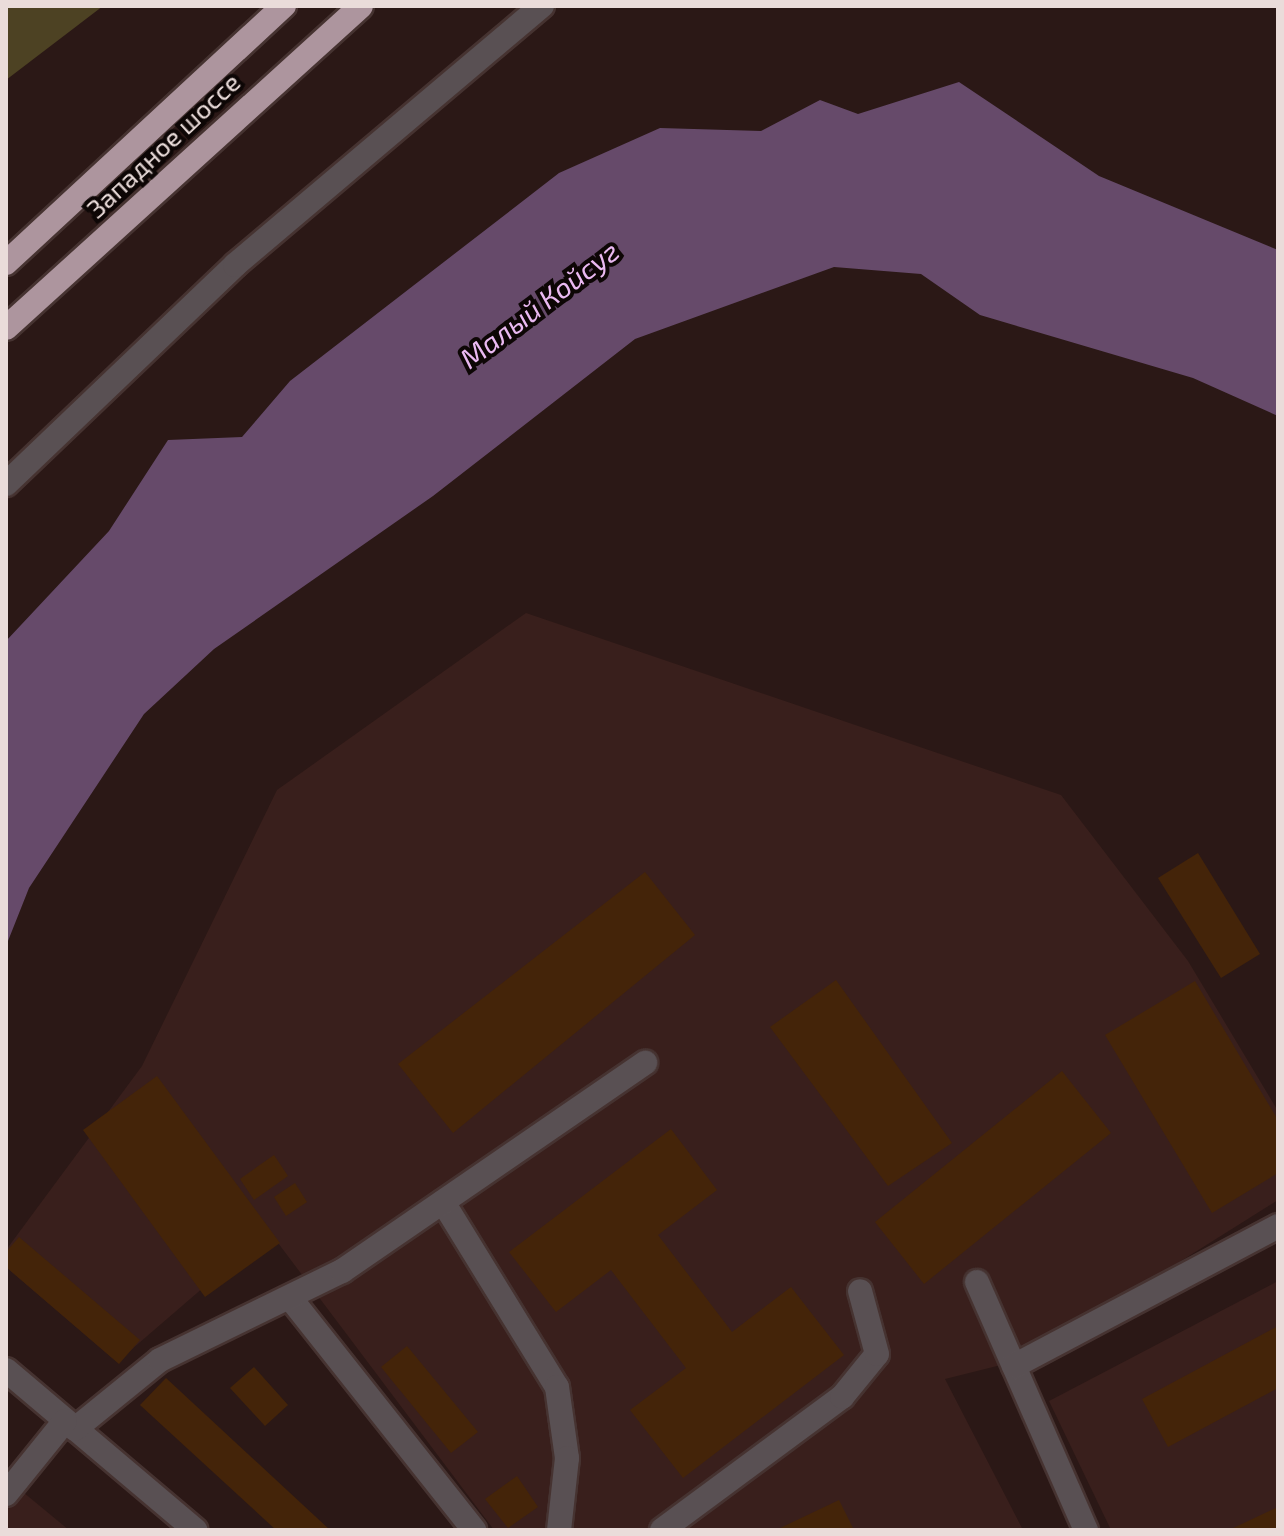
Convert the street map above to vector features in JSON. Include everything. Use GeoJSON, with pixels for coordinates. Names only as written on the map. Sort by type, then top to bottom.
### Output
{"type":"FeatureCollection","features":[{"type":"Feature","properties":{"kind":"highway","name":"Западное шоссе"},"geometry":{"type":"LineString","coordinates":[[6,263],[284,6]]}},
{"type":"Feature","properties":{"kind":"highway","name":"Западное шоссе"},"geometry":{"type":"LineString","coordinates":[[6,328],[361,6]]}},
{"type":"Feature","properties":{"kind":"street"},"geometry":{"type":"LineString","coordinates":[[6,484],[235,265],[542,6]]}},
{"type":"Feature","properties":{"kind":"street"},"geometry":{"type":"LineString","coordinates":[[6,1494],[70,1425],[160,1360],[291,1299],[443,1202],[645,1063]]}},
{"type":"Feature","properties":{"kind":"street"},"geometry":{"type":"LineString","coordinates":[[443,1202],[557,1387],[567,1458],[559,1530]]}},
{"type":"Feature","properties":{"kind":"street"},"geometry":{"type":"LineString","coordinates":[[1014,1366],[1278,1226]]}},
{"type":"Feature","properties":{"kind":"street"},"geometry":{"type":"LineString","coordinates":[[977,1282],[1086,1530]]}},
{"type":"Feature","properties":{"kind":"street"},"geometry":{"type":"LineString","coordinates":[[662,1530],[842,1397],[877,1354],[860,1291]]}},
{"type":"Feature","properties":{"kind":"street"},"geometry":{"type":"LineString","coordinates":[[291,1299],[474,1530]]}},
{"type":"Feature","properties":{"kind":"street"},"geometry":{"type":"LineString","coordinates":[[6,1370],[16,1390],[70,1425],[195,1530]]}},
{"type":"Feature","properties":{"kind":"shaded area"},"geometry":{"type":"Polygon","coordinates":[[[6,6],[103,6],[6,80],[6,6]]]}},
{"type":"Feature","properties":{"kind":"shaded area"},"geometry":{"type":"Polygon","coordinates":[[[526,613],[1061,795],[1188,961],[1278,1111],[1278,1200],[1025,1359],[945,1379],[1023,1530],[494,1530],[269,1231],[117,1362],[6,1267],[6,1250],[142,1066],[277,790],[526,613]]]}},
{"type":"Feature","properties":{"kind":"shaded area"},"geometry":{"type":"Polygon","coordinates":[[[1278,1281],[1278,1530],[1111,1530],[1049,1401],[1278,1281]]]}},
{"type":"Feature","properties":{"kind":"shaded area"},"geometry":{"type":"Polygon","coordinates":[[[6,1478],[69,1530],[6,1530],[6,1478]]]}},
{"type":"Feature","properties":{"kind":"water","name":"Малый Койсуг"},"geometry":{"type":"Polygon","coordinates":[[[959,82],[1099,176],[1278,250],[1278,416],[1193,378],[980,315],[921,274],[834,267],[635,339],[433,496],[214,649],[144,714],[29,888],[6,946],[6,641],[109,531],[168,440],[242,437],[290,381],[559,173],[660,128],[761,131],[820,100],[858,114],[959,82]]]}},
{"type":"Feature","properties":{"kind":"building"},"geometry":{"type":"Polygon","coordinates":[[[1198,853],[1260,954],[1221,978],[1158,878],[1198,853]]]}},
{"type":"Feature","properties":{"kind":"building"},"geometry":{"type":"Polygon","coordinates":[[[645,872],[695,935],[453,1133],[398,1064],[645,872]]]}},
{"type":"Feature","properties":{"kind":"building"},"geometry":{"type":"Polygon","coordinates":[[[836,980],[952,1143],[888,1186],[770,1027],[836,980]]]}},
{"type":"Feature","properties":{"kind":"building"},"geometry":{"type":"Polygon","coordinates":[[[1195,981],[1278,1120],[1278,1173],[1212,1213],[1105,1035],[1195,981]]]}},
{"type":"Feature","properties":{"kind":"building"},"geometry":{"type":"Polygon","coordinates":[[[1062,1071],[1111,1133],[924,1284],[875,1222],[1062,1071]]]}},
{"type":"Feature","properties":{"kind":"building"},"geometry":{"type":"Polygon","coordinates":[[[157,1076],[280,1243],[205,1297],[83,1130],[157,1076]]]}},
{"type":"Feature","properties":{"kind":"building"},"geometry":{"type":"Polygon","coordinates":[[[671,1129],[717,1190],[658,1235],[732,1332],[791,1287],[844,1355],[683,1478],[630,1410],[686,1368],[611,1270],[556,1312],[509,1252],[671,1129]]]}},
{"type":"Feature","properties":{"kind":"building"},"geometry":{"type":"Polygon","coordinates":[[[274,1155],[288,1176],[254,1200],[240,1179],[274,1155]]]}},
{"type":"Feature","properties":{"kind":"building"},"geometry":{"type":"Polygon","coordinates":[[[295,1183],[307,1202],[286,1216],[274,1197],[295,1183]]]}},
{"type":"Feature","properties":{"kind":"building"},"geometry":{"type":"Polygon","coordinates":[[[19,1237],[140,1340],[119,1364],[6,1267],[6,1252],[19,1237]]]}},
{"type":"Feature","properties":{"kind":"building"},"geometry":{"type":"Polygon","coordinates":[[[1278,1326],[1278,1388],[1168,1447],[1142,1399],[1278,1326]]]}},
{"type":"Feature","properties":{"kind":"building"},"geometry":{"type":"Polygon","coordinates":[[[407,1346],[478,1432],[451,1453],[381,1367],[407,1346]]]}},
{"type":"Feature","properties":{"kind":"building"},"geometry":{"type":"Polygon","coordinates":[[[254,1367],[288,1405],[265,1426],[230,1388],[254,1367]]]}},
{"type":"Feature","properties":{"kind":"building"},"geometry":{"type":"Polygon","coordinates":[[[166,1378],[330,1530],[276,1530],[140,1405],[166,1378]]]}},
{"type":"Feature","properties":{"kind":"building"},"geometry":{"type":"Polygon","coordinates":[[[517,1476],[538,1507],[508,1528],[485,1499],[517,1476]]]}},
{"type":"Feature","properties":{"kind":"building"},"geometry":{"type":"Polygon","coordinates":[[[839,1500],[854,1530],[776,1530],[839,1500]]]}},
{"type":"Feature","properties":{"kind":"building"},"geometry":{"type":"Polygon","coordinates":[[[1278,1507],[1278,1530],[1229,1530],[1278,1507]]]}}]}
